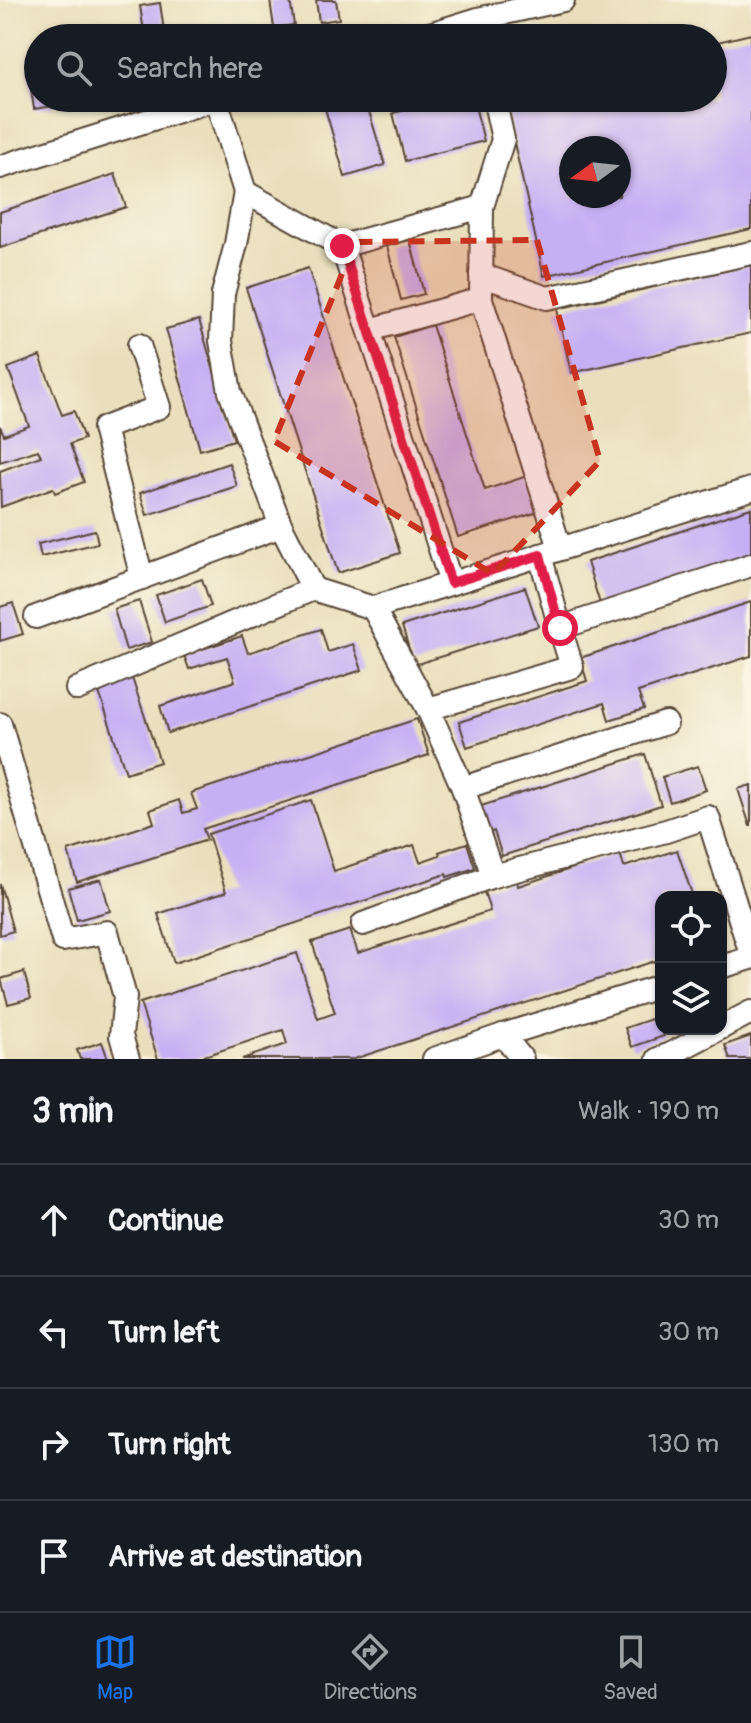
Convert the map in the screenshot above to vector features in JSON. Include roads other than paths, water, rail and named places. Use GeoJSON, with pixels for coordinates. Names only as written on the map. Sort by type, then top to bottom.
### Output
{"type":"FeatureCollection","features":[{"type":"Feature","properties":{"kind":"street"},"geometry":{"type":"LineString","coordinates":[[494,24],[563,0]]}},
{"type":"Feature","properties":{"kind":"street"},"geometry":{"type":"LineString","coordinates":[[0,167],[174,112]]}},
{"type":"Feature","properties":{"kind":"street"},"geometry":{"type":"LineString","coordinates":[[222,112],[245,192],[223,294],[221,341],[230,392],[281,526],[313,589]]}},
{"type":"Feature","properties":{"kind":"street"},"geometry":{"type":"LineString","coordinates":[[428,709],[572,667],[560,628],[550,552],[481,299],[482,207],[503,139],[497,112]]}},
{"type":"Feature","properties":{"kind":"street"},"geometry":{"type":"LineString","coordinates":[[245,192],[342,246],[451,583]]}},
{"type":"Feature","properties":{"kind":"street"},"geometry":{"type":"LineString","coordinates":[[342,246],[482,207]]}},
{"type":"Feature","properties":{"kind":"street"},"geometry":{"type":"LineString","coordinates":[[481,275],[547,298],[751,253]]}},
{"type":"Feature","properties":{"kind":"street"},"geometry":{"type":"LineString","coordinates":[[370,330],[481,299]]}},
{"type":"Feature","properties":{"kind":"street"},"geometry":{"type":"LineString","coordinates":[[139,345],[159,407],[104,428],[142,578]]}},
{"type":"Feature","properties":{"kind":"street"},"geometry":{"type":"LineString","coordinates":[[77,689],[313,589],[373,608],[751,489]]}},
{"type":"Feature","properties":{"kind":"street"},"geometry":{"type":"LineString","coordinates":[[36,617],[281,526]]}},
{"type":"Feature","properties":{"kind":"street"},"geometry":{"type":"LineString","coordinates":[[560,628],[751,565]]}},
{"type":"Feature","properties":{"kind":"street"},"geometry":{"type":"LineString","coordinates":[[373,608],[428,709],[463,788],[493,876]]}},
{"type":"Feature","properties":{"kind":"street"},"geometry":{"type":"LineString","coordinates":[[463,788],[666,723]]}},
{"type":"Feature","properties":{"kind":"street"},"geometry":{"type":"LineString","coordinates":[[0,724],[63,940],[107,932],[125,997],[121,1036],[128,1059]]}},
{"type":"Feature","properties":{"kind":"street"},"geometry":{"type":"LineString","coordinates":[[363,924],[493,876],[708,817],[751,956],[727,965]]}},
{"type":"Feature","properties":{"kind":"street"},"geometry":{"type":"LineString","coordinates":[[434,1059],[655,988]]}},
{"type":"Feature","properties":{"kind":"street"},"geometry":{"type":"LineString","coordinates":[[658,1059],[751,1012]]}},
{"type":"Feature","properties":{"kind":"street"},"geometry":{"type":"LineString","coordinates":[[503,1035],[519,1058]]}}]}
